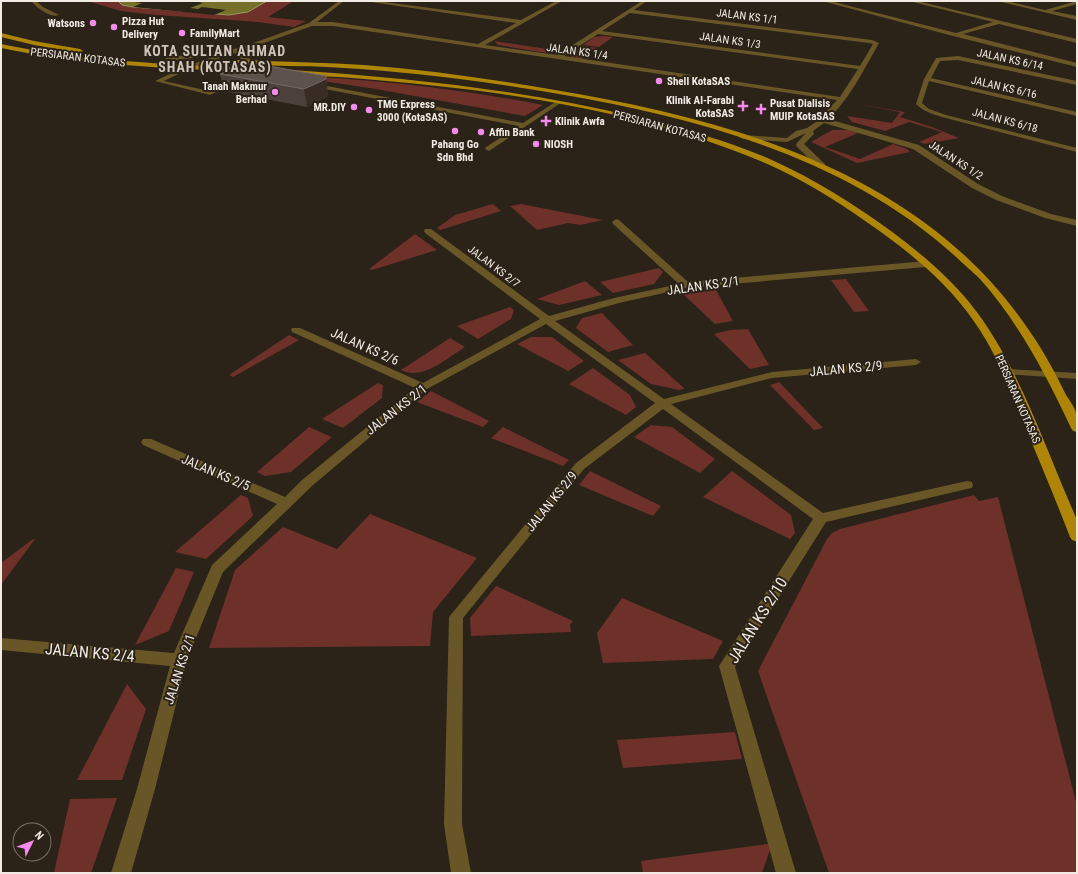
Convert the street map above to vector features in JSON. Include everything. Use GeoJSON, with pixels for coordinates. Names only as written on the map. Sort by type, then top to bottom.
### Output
{"type":"FeatureCollection","features":[{"type":"Feature","properties":{"kind":"main road","name":"PERSIARAN KOTASAS"},"geometry":{"type":"LineString","coordinates":[[1,35],[52,47],[85,52]]}},
{"type":"Feature","properties":{"kind":"main road","name":"PERSIARAN KOTASAS"},"geometry":{"type":"LineString","coordinates":[[1,46],[75,59],[189,67],[381,77],[488,90],[559,102],[606,112],[685,132],[717,142],[768,162],[814,186],[874,223],[949,284],[966,304],[982,325],[1008,372],[1077,537]]}},
{"type":"Feature","properties":{"kind":"main road","name":"PERSIARAN KOTASAS"},"geometry":{"type":"LineString","coordinates":[[161,59],[271,63],[407,71],[495,82],[617,103],[688,120],[743,137],[822,166],[859,185],[916,221],[951,248],[981,276],[1006,306],[1029,338],[1051,374],[1077,428]]}},
{"type":"Feature","properties":{"kind":"street"},"geometry":{"type":"LineString","coordinates":[[33,1],[41,8],[56,15]]}},
{"type":"Feature","properties":{"kind":"street"},"geometry":{"type":"LineString","coordinates":[[241,80],[210,93],[158,81],[207,60],[311,24],[342,1]]}},
{"type":"Feature","properties":{"kind":"street"},"geometry":{"type":"LineString","coordinates":[[366,1],[522,22]]}},
{"type":"Feature","properties":{"kind":"street"},"geometry":{"type":"LineString","coordinates":[[478,46],[558,1]]}},
{"type":"Feature","properties":{"kind":"street"},"geometry":{"type":"LineString","coordinates":[[557,58],[645,1]]}},
{"type":"Feature","properties":{"kind":"street"},"geometry":{"type":"LineString","coordinates":[[824,1],[1077,65]]}},
{"type":"Feature","properties":{"kind":"street"},"geometry":{"type":"LineString","coordinates":[[911,1],[1077,41]]}},
{"type":"Feature","properties":{"kind":"street"},"geometry":{"type":"LineString","coordinates":[[998,1],[1077,18]]}},
{"type":"Feature","properties":{"kind":"street"},"geometry":{"type":"LineString","coordinates":[[1045,11],[1077,2]]}},
{"type":"Feature","properties":{"kind":"street","name":"JALAN KS 1/1"},"geometry":{"type":"LineString","coordinates":[[629,11],[863,40],[876,44],[862,68]]}},
{"type":"Feature","properties":{"kind":"street"},"geometry":{"type":"LineString","coordinates":[[954,35],[998,23]]}},
{"type":"Feature","properties":{"kind":"street","name":"JALAN KS 1/4"},"geometry":{"type":"LineString","coordinates":[[311,24],[333,24],[841,100]]}},
{"type":"Feature","properties":{"kind":"street","name":"JALAN KS 1/3"},"geometry":{"type":"LineString","coordinates":[[596,32],[862,68]]}},
{"type":"Feature","properties":{"kind":"street"},"geometry":{"type":"LineString","coordinates":[[168,59],[202,56],[238,49]]}},
{"type":"Feature","properties":{"kind":"street"},"geometry":{"type":"LineString","coordinates":[[238,49],[238,54],[244,59],[271,63]]}},
{"type":"Feature","properties":{"kind":"street","name":"JALAN KS 6/14"},"geometry":{"type":"LineString","coordinates":[[927,79],[938,59],[958,58],[1077,83]]}},
{"type":"Feature","properties":{"kind":"street"},"geometry":{"type":"LineString","coordinates":[[743,137],[787,140],[792,139],[801,132],[809,130],[822,120],[841,100],[862,68]]}},
{"type":"Feature","properties":{"kind":"street"},"geometry":{"type":"LineString","coordinates":[[247,77],[254,74]]}},
{"type":"Feature","properties":{"kind":"street","name":"JALAN KS 6/18"},"geometry":{"type":"LineString","coordinates":[[927,79],[919,104],[927,110],[1077,150]]}},
{"type":"Feature","properties":{"kind":"street","name":"JALAN KS 6/16"},"geometry":{"type":"LineString","coordinates":[[927,79],[1077,114]]}},
{"type":"Feature","properties":{"kind":"street"},"geometry":{"type":"LineString","coordinates":[[305,84],[524,126]]}},
{"type":"Feature","properties":{"kind":"street"},"geometry":{"type":"LineString","coordinates":[[489,149],[559,102]]}},
{"type":"Feature","properties":{"kind":"street","name":"JALAN KS 1/2"},"geometry":{"type":"LineString","coordinates":[[822,120],[851,127],[916,147],[975,186],[999,198],[1048,216],[1077,223]]}},
{"type":"Feature","properties":{"kind":"street"},"geometry":{"type":"LineString","coordinates":[[809,130],[810,134],[802,140],[800,144],[801,147],[822,166]]}},
{"type":"Feature","properties":{"kind":"street"},"geometry":{"type":"LineString","coordinates":[[616,222],[686,285]]}},
{"type":"Feature","properties":{"kind":"street","name":"JALAN KS 2/7"},"geometry":{"type":"LineString","coordinates":[[428,231],[546,320],[821,518]]}},
{"type":"Feature","properties":{"kind":"street","name":"JALAN KS 2/1"},"geometry":{"type":"LineString","coordinates":[[121,873],[146,789],[179,660],[217,569],[285,502],[423,387],[546,320],[616,300],[686,285],[926,264]]}},
{"type":"Feature","properties":{"kind":"street","name":"JALAN KS 2/6"},"geometry":{"type":"LineString","coordinates":[[296,330],[423,387]]}},
{"type":"Feature","properties":{"kind":"street","name":"JALAN KS 2/9"},"geometry":{"type":"LineString","coordinates":[[461,873],[453,824],[456,617],[580,466],[663,403],[772,375],[916,362]]}},
{"type":"Feature","properties":{"kind":"street"},"geometry":{"type":"LineString","coordinates":[[1008,372],[1077,376]]}},
{"type":"Feature","properties":{"kind":"street","name":"JALAN KS 2/5"},"geometry":{"type":"LineString","coordinates":[[147,442],[285,502]]}},
{"type":"Feature","properties":{"kind":"street"},"geometry":{"type":"LineString","coordinates":[[821,518],[967,485]]}},
{"type":"Feature","properties":{"kind":"street","name":"JALAN KS 2/10"},"geometry":{"type":"LineString","coordinates":[[786,873],[727,666],[821,518]]}},
{"type":"Feature","properties":{"kind":"street","name":"JALAN KS 2/4"},"geometry":{"type":"LineString","coordinates":[[1,644],[179,660]]}},
{"type":"Feature","properties":{"kind":"shaded area"},"geometry":{"type":"Polygon","coordinates":[[[87,1],[294,1],[268,17],[306,21],[294,27],[258,22],[156,15],[121,11],[87,1]]]}},
{"type":"Feature","properties":{"kind":"shaded area"},"geometry":{"type":"Polygon","coordinates":[[[118,1],[267,1],[248,12],[229,15],[133,7],[122,5],[118,1]]]}},
{"type":"Feature","properties":{"kind":"shaded area"},"geometry":{"type":"Polygon","coordinates":[[[594,37],[613,37],[599,47],[583,45],[594,37]]]}},
{"type":"Feature","properties":{"kind":"shaded area"},"geometry":{"type":"Polygon","coordinates":[[[494,41],[560,51],[546,53],[498,45],[494,41]]]}},
{"type":"Feature","properties":{"kind":"shaded area"},"geometry":{"type":"Polygon","coordinates":[[[582,46],[597,48],[582,59],[572,57],[570,54],[582,46]]]}},
{"type":"Feature","properties":{"kind":"shaded area"},"geometry":{"type":"Polygon","coordinates":[[[282,75],[413,85],[543,105],[525,116],[376,89],[282,75]]]}},
{"type":"Feature","properties":{"kind":"shaded area"},"geometry":{"type":"Polygon","coordinates":[[[857,104],[905,112],[900,117],[932,127],[959,138],[925,144],[919,142],[942,132],[909,122],[885,131],[852,122],[847,116],[892,123],[900,112],[857,104]]]}},
{"type":"Feature","properties":{"kind":"shaded area"},"geometry":{"type":"Polygon","coordinates":[[[832,130],[850,130],[858,133],[825,147],[860,159],[893,144],[907,149],[910,152],[857,163],[811,142],[832,130]]]}},
{"type":"Feature","properties":{"kind":"shaded area"},"geometry":{"type":"Polygon","coordinates":[[[493,204],[501,211],[440,230],[437,228],[455,215],[493,204]]]}},
{"type":"Feature","properties":{"kind":"shaded area"},"geometry":{"type":"Polygon","coordinates":[[[521,204],[603,220],[580,225],[568,223],[537,230],[510,206],[521,204]]]}},
{"type":"Feature","properties":{"kind":"shaded area"},"geometry":{"type":"Polygon","coordinates":[[[415,234],[437,250],[372,270],[369,269],[415,234]]]}},
{"type":"Feature","properties":{"kind":"shaded area"},"geometry":{"type":"Polygon","coordinates":[[[659,268],[663,272],[654,284],[613,293],[600,282],[659,268]]]}},
{"type":"Feature","properties":{"kind":"shaded area"},"geometry":{"type":"Polygon","coordinates":[[[846,279],[869,311],[854,312],[831,280],[846,279]]]}},
{"type":"Feature","properties":{"kind":"shaded area"},"geometry":{"type":"Polygon","coordinates":[[[585,281],[602,295],[559,305],[537,299],[585,281]]]}},
{"type":"Feature","properties":{"kind":"shaded area"},"geometry":{"type":"Polygon","coordinates":[[[716,290],[733,321],[715,324],[683,294],[716,290]]]}},
{"type":"Feature","properties":{"kind":"shaded area"},"geometry":{"type":"Polygon","coordinates":[[[510,307],[514,310],[511,319],[478,339],[457,326],[510,307]]]}},
{"type":"Feature","properties":{"kind":"shaded area"},"geometry":{"type":"Polygon","coordinates":[[[602,313],[633,345],[608,352],[576,328],[582,318],[602,313]]]}},
{"type":"Feature","properties":{"kind":"shaded area"},"geometry":{"type":"Polygon","coordinates":[[[748,329],[769,365],[750,369],[714,334],[730,330],[748,329]]]}},
{"type":"Feature","properties":{"kind":"shaded area"},"geometry":{"type":"Polygon","coordinates":[[[289,335],[299,340],[233,377],[229,375],[289,335]]]}},
{"type":"Feature","properties":{"kind":"shaded area"},"geometry":{"type":"Polygon","coordinates":[[[531,337],[552,337],[584,361],[568,371],[517,344],[531,337]]]}},
{"type":"Feature","properties":{"kind":"shaded area"},"geometry":{"type":"Polygon","coordinates":[[[450,338],[465,347],[434,367],[418,373],[409,373],[401,370],[450,338]]]}},
{"type":"Feature","properties":{"kind":"shaded area"},"geometry":{"type":"Polygon","coordinates":[[[645,353],[684,389],[679,390],[651,384],[618,360],[645,353]]]}},
{"type":"Feature","properties":{"kind":"shaded area"},"geometry":{"type":"Polygon","coordinates":[[[593,368],[630,395],[636,407],[626,415],[569,384],[593,368]]]}},
{"type":"Feature","properties":{"kind":"shaded area"},"geometry":{"type":"Polygon","coordinates":[[[779,382],[823,428],[814,430],[770,385],[779,382]]]}},
{"type":"Feature","properties":{"kind":"shaded area"},"geometry":{"type":"Polygon","coordinates":[[[378,383],[383,385],[382,398],[343,428],[322,419],[378,383]]]}},
{"type":"Feature","properties":{"kind":"shaded area"},"geometry":{"type":"Polygon","coordinates":[[[431,391],[489,421],[483,427],[417,402],[431,391]]]}},
{"type":"Feature","properties":{"kind":"shaded area"},"geometry":{"type":"Polygon","coordinates":[[[651,425],[672,427],[715,459],[700,473],[634,437],[651,425]]]}},
{"type":"Feature","properties":{"kind":"shaded area"},"geometry":{"type":"Polygon","coordinates":[[[309,427],[332,437],[291,472],[265,476],[257,472],[309,427]]]}},
{"type":"Feature","properties":{"kind":"shaded area"},"geometry":{"type":"Polygon","coordinates":[[[503,427],[569,460],[563,466],[491,438],[503,427]]]}},
{"type":"Feature","properties":{"kind":"shaded area"},"geometry":{"type":"Polygon","coordinates":[[[590,471],[661,506],[653,516],[579,485],[590,471]]]}},
{"type":"Feature","properties":{"kind":"shaded area"},"geometry":{"type":"Polygon","coordinates":[[[732,471],[791,515],[795,533],[790,539],[703,497],[732,471]]]}},
{"type":"Feature","properties":{"kind":"shaded area"},"geometry":{"type":"Polygon","coordinates":[[[241,495],[248,498],[253,516],[206,559],[175,552],[241,495]]]}},
{"type":"Feature","properties":{"kind":"shaded area"},"geometry":{"type":"Polygon","coordinates":[[[974,495],[979,501],[998,497],[1077,806],[1077,873],[829,873],[758,671],[827,539],[832,533],[840,529],[974,495]]]}},
{"type":"Feature","properties":{"kind":"shaded area"},"geometry":{"type":"Polygon","coordinates":[[[370,514],[477,558],[433,612],[430,646],[209,648],[235,570],[283,527],[337,549],[370,514]]]}},
{"type":"Feature","properties":{"kind":"shaded area"},"geometry":{"type":"Polygon","coordinates":[[[35,539],[1,585],[1,563],[35,539]]]}},
{"type":"Feature","properties":{"kind":"shaded area"},"geometry":{"type":"Polygon","coordinates":[[[176,568],[194,572],[169,631],[135,645],[176,568]]]}},
{"type":"Feature","properties":{"kind":"shaded area"},"geometry":{"type":"Polygon","coordinates":[[[496,586],[573,621],[570,625],[571,632],[471,636],[470,618],[496,586]]]}},
{"type":"Feature","properties":{"kind":"shaded area"},"geometry":{"type":"Polygon","coordinates":[[[622,598],[723,641],[713,659],[603,663],[597,633],[622,598]]]}},
{"type":"Feature","properties":{"kind":"shaded area"},"geometry":{"type":"Polygon","coordinates":[[[127,684],[146,709],[122,780],[77,780],[127,684]]]}},
{"type":"Feature","properties":{"kind":"shaded area"},"geometry":{"type":"Polygon","coordinates":[[[735,732],[742,759],[623,768],[617,740],[735,732]]]}},
{"type":"Feature","properties":{"kind":"shaded area"},"geometry":{"type":"Polygon","coordinates":[[[117,798],[91,873],[54,873],[70,799],[117,798]]]}},
{"type":"Feature","properties":{"kind":"shaded area"},"geometry":{"type":"Polygon","coordinates":[[[768,844],[770,850],[762,873],[643,873],[641,861],[768,844]]]}},
{"type":"Feature","properties":{"kind":"pier"},"geometry":{"type":"Polygon","coordinates":[[[195,1],[203,3],[190,8],[198,9],[202,7],[226,10],[214,15],[133,7],[142,3],[134,2],[195,1]]]}},
{"type":"Feature","properties":{"kind":"building"},"geometry":{"type":"Polygon","coordinates":[[[246,63],[326,76],[326,79],[304,89],[220,74],[246,63]]]}},
{"type":"Feature","properties":{"kind":"place","name":"Watsons"},"geometry":{"type":"Point","coordinates":[93,23]}},
{"type":"Feature","properties":{"kind":"place","name":"Pizza Hut Delivery"},"geometry":{"type":"Point","coordinates":[114,27]}},
{"type":"Feature","properties":{"kind":"place","name":"FamilyMart"},"geometry":{"type":"Point","coordinates":[182,33]}},
{"type":"Feature","properties":{"kind":"place","name":"Shell KotaSAS"},"geometry":{"type":"Point","coordinates":[659,81]}},
{"type":"Feature","properties":{"kind":"place","name":"Tanah Makmur Berhad"},"geometry":{"type":"Point","coordinates":[275,92]}},
{"type":"Feature","properties":{"kind":"place","name":"Klinik Al-Farabi KotaSAS"},"geometry":{"type":"Point","coordinates":[743,106]}},
{"type":"Feature","properties":{"kind":"place","name":"MR.DIY"},"geometry":{"type":"Point","coordinates":[354,107]}},
{"type":"Feature","properties":{"kind":"place","name":"Pusat Dialisis MUIP KotaSAS"},"geometry":{"type":"Point","coordinates":[761,109]}},
{"type":"Feature","properties":{"kind":"place","name":"TMG Express 3000 (KotaSAS)"},"geometry":{"type":"Point","coordinates":[369,110]}},
{"type":"Feature","properties":{"kind":"place","name":"Klinik Awfa"},"geometry":{"type":"Point","coordinates":[546,121]}},
{"type":"Feature","properties":{"kind":"place","name":"Pahang Go Sdn Bhd"},"geometry":{"type":"Point","coordinates":[455,131]}},
{"type":"Feature","properties":{"kind":"place","name":"Affin Bank"},"geometry":{"type":"Point","coordinates":[481,132]}},
{"type":"Feature","properties":{"kind":"place","name":"NIOSH"},"geometry":{"type":"Point","coordinates":[536,144]}},
{"type":"Feature","properties":{"kind":"district","name":"KOTA SULTAN AHMAD SHAH (KOTASAS)"},"geometry":{"type":"Point","coordinates":[215,60]}}]}
